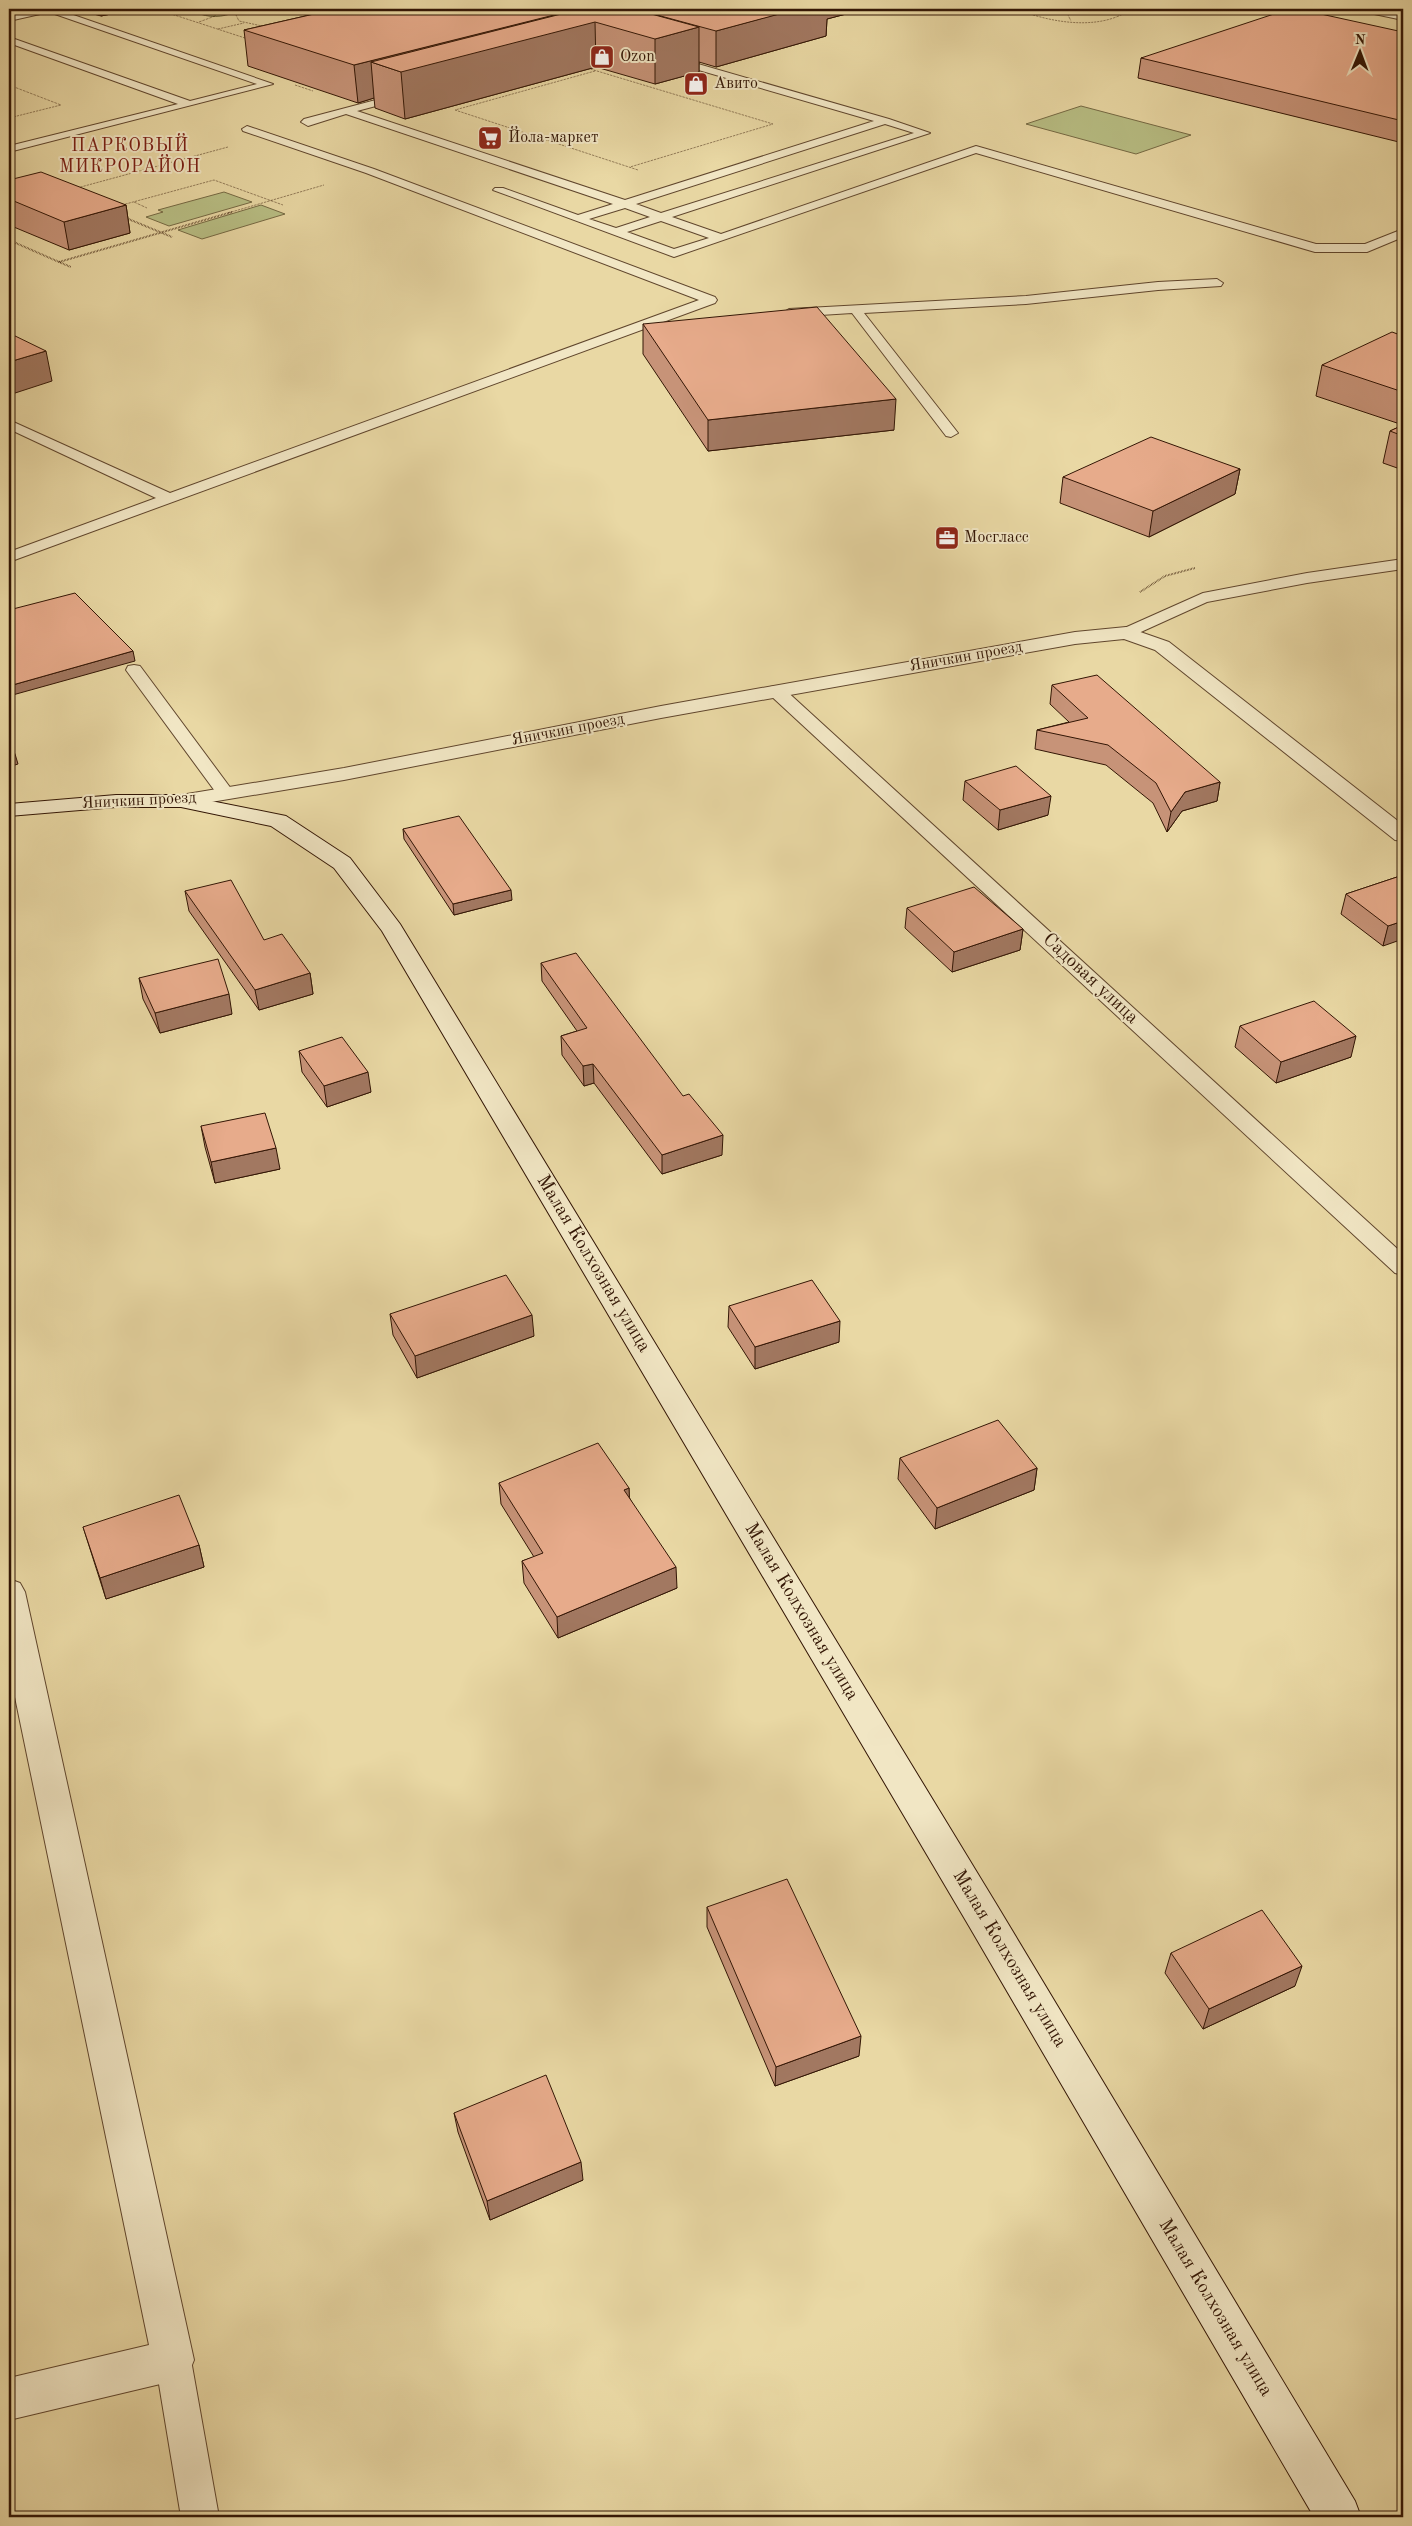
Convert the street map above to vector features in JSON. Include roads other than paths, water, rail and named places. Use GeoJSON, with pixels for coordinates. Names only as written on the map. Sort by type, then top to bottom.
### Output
{"type":"FeatureCollection","features":[{"type":"Feature","properties":{"kind":"street"},"geometry":{"type":"LineString","coordinates":[[1364,9],[1403,17]]}},
{"type":"Feature","properties":{"kind":"street"},"geometry":{"type":"LineString","coordinates":[[1388,9],[1403,12]]}},
{"type":"Feature","properties":{"kind":"street"},"geometry":{"type":"LineString","coordinates":[[1126,633],[1162,646],[1403,835]]}},
{"type":"Feature","properties":{"kind":"street","name":"Яничкин проезд"},"geometry":{"type":"LineString","coordinates":[[9,810],[116,801],[181,801],[226,794],[344,774],[776,691],[1075,638],[1126,633]]}},
{"type":"Feature","properties":{"kind":"street","name":"Малая Колхозная улица"},"geometry":{"type":"LineString","coordinates":[[181,801],[278,822],[342,863],[392,929],[988,1922],[1339,2517]]}},
{"type":"Feature","properties":{"kind":"street"},"geometry":{"type":"LineString","coordinates":[[9,1592],[172,2360],[9,2399]]}},
{"type":"Feature","properties":{"kind":"lane"},"geometry":{"type":"LineString","coordinates":[[9,18],[49,9],[268,84],[9,149]]}},
{"type":"Feature","properties":{"kind":"lane"},"geometry":{"type":"LineString","coordinates":[[9,40],[188,104]]}},
{"type":"Feature","properties":{"kind":"lane"},"geometry":{"type":"LineString","coordinates":[[616,232],[925,132],[657,55]]}},
{"type":"Feature","properties":{"kind":"lane"},"geometry":{"type":"LineString","coordinates":[[308,123],[306,122],[415,93]]}},
{"type":"Feature","properties":{"kind":"lane"},"geometry":{"type":"LineString","coordinates":[[347,111],[721,238]]}},
{"type":"Feature","properties":{"kind":"lane"},"geometry":{"type":"LineString","coordinates":[[579,218],[885,121]]}},
{"type":"Feature","properties":{"kind":"lane"},"geometry":{"type":"LineString","coordinates":[[9,557],[710,300],[370,171],[247,129]]}},
{"type":"Feature","properties":{"kind":"lane"},"geometry":{"type":"LineString","coordinates":[[499,190],[674,253],[976,149],[1315,248],[1367,248],[1403,232]]}},
{"type":"Feature","properties":{"kind":"lane"},"geometry":{"type":"LineString","coordinates":[[780,314],[1026,300],[1158,286],[1217,283]]}},
{"type":"Feature","properties":{"kind":"lane"},"geometry":{"type":"LineString","coordinates":[[855,309],[951,433]]}},
{"type":"Feature","properties":{"kind":"lane"},"geometry":{"type":"LineString","coordinates":[[636,327],[684,323]]}},
{"type":"Feature","properties":{"kind":"lane"},"geometry":{"type":"LineString","coordinates":[[9,424],[168,498]]}},
{"type":"Feature","properties":{"kind":"lane"},"geometry":{"type":"LineString","coordinates":[[1126,633],[1203,598],[1307,578],[1403,564]]}},
{"type":"Feature","properties":{"kind":"lane"},"geometry":{"type":"LineString","coordinates":[[134,670],[226,794]]}},
{"type":"Feature","properties":{"kind":"lane","name":"Садовая улица"},"geometry":{"type":"LineString","coordinates":[[776,691],[1403,1267]]}},
{"type":"Feature","properties":{"kind":"lane"},"geometry":{"type":"LineString","coordinates":[[172,2360],[200,2517]]}},
{"type":"Feature","properties":{"kind":"place","name":"Ozon"},"geometry":{"type":"Point","coordinates":[602,57]}},
{"type":"Feature","properties":{"kind":"place","name":"Авито"},"geometry":{"type":"Point","coordinates":[696,84]}},
{"type":"Feature","properties":{"kind":"place","name":"Йола-маркет"},"geometry":{"type":"Point","coordinates":[490,138]}},
{"type":"Feature","properties":{"kind":"place","name":"Мосгласс"},"geometry":{"type":"Point","coordinates":[947,538]}},
{"type":"Feature","properties":{"kind":"district","name":"ПАРКОВЫЙ МИКРОРАЙОН"},"geometry":{"type":"Point","coordinates":[130,156]}}]}
